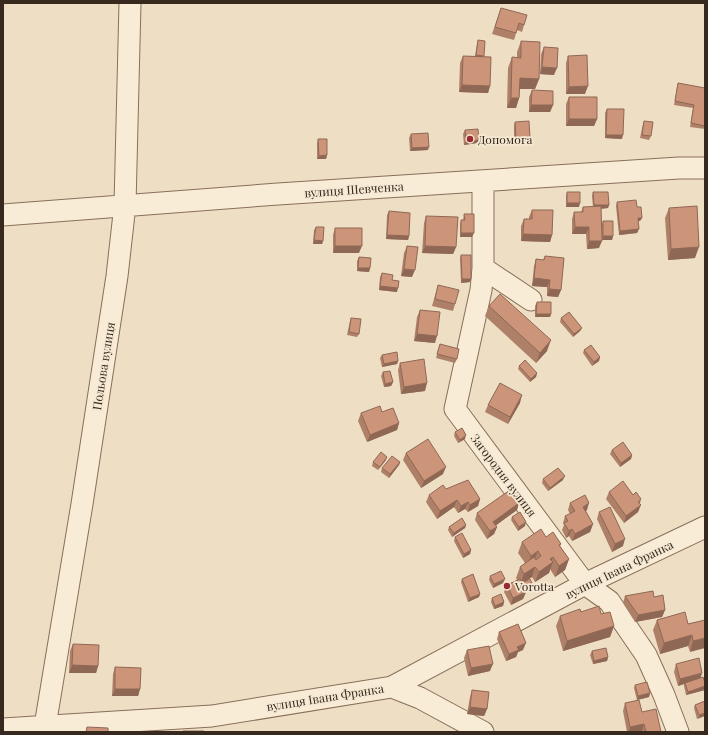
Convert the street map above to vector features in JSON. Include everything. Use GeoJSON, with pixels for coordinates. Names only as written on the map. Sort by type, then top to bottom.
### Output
{"type":"FeatureCollection","features":[{"type":"Feature","properties":{"kind":"street","name":"Польова вулиця"},"geometry":{"type":"LineString","coordinates":[[45,726],[81,512],[117,276],[125,205],[130,3]]}},
{"type":"Feature","properties":{"kind":"street","name":"вулиця Шевченка"},"geometry":{"type":"LineString","coordinates":[[3,215],[278,194],[705,168]]}},
{"type":"Feature","properties":{"kind":"street","name":"Загородня вулиця"},"geometry":{"type":"LineString","coordinates":[[483,181],[483,268],[481,290],[455,409],[585,584],[609,601],[646,655],[664,695],[678,732]]}},
{"type":"Feature","properties":{"kind":"street"},"geometry":{"type":"LineString","coordinates":[[483,268],[531,300]]}},
{"type":"Feature","properties":{"kind":"street","name":"вулиця Івана Франка"},"geometry":{"type":"LineString","coordinates":[[3,729],[45,726],[213,724],[392,686],[585,584],[705,527]]}},
{"type":"Feature","properties":{"kind":"street"},"geometry":{"type":"LineString","coordinates":[[392,686],[420,698],[483,732]]}},
{"type":"Feature","properties":{"kind":"building"},"geometry":{"type":"Polygon","coordinates":[[[501,8],[527,15],[524,25],[519,23],[516,33],[495,27],[501,8]]]}},
{"type":"Feature","properties":{"kind":"building"},"geometry":{"type":"Polygon","coordinates":[[[478,40],[485,41],[484,56],[476,55],[478,40]]]}},
{"type":"Feature","properties":{"kind":"building"},"geometry":{"type":"Polygon","coordinates":[[[521,41],[540,42],[539,79],[520,78],[519,98],[511,98],[512,57],[521,58],[521,41]]]}},
{"type":"Feature","properties":{"kind":"building"},"geometry":{"type":"Polygon","coordinates":[[[544,47],[558,48],[557,68],[542,67],[544,47]]]}},
{"type":"Feature","properties":{"kind":"building"},"geometry":{"type":"Polygon","coordinates":[[[587,55],[588,86],[569,87],[568,56],[587,55]]]}},
{"type":"Feature","properties":{"kind":"building"},"geometry":{"type":"Polygon","coordinates":[[[463,56],[491,57],[490,86],[462,85],[463,56]]]}},
{"type":"Feature","properties":{"kind":"building"},"geometry":{"type":"Polygon","coordinates":[[[678,83],[705,88],[705,126],[691,123],[694,105],[675,101],[678,83]]]}},
{"type":"Feature","properties":{"kind":"building"},"geometry":{"type":"Polygon","coordinates":[[[532,90],[553,91],[553,105],[531,105],[532,90]]]}},
{"type":"Feature","properties":{"kind":"building"},"geometry":{"type":"Polygon","coordinates":[[[569,97],[597,97],[597,119],[569,119],[569,97]]]}},
{"type":"Feature","properties":{"kind":"building"},"geometry":{"type":"Polygon","coordinates":[[[607,109],[624,109],[623,135],[606,135],[607,109]]]}},
{"type":"Feature","properties":{"kind":"building"},"geometry":{"type":"Polygon","coordinates":[[[529,121],[530,138],[516,138],[515,122],[529,121]]]}},
{"type":"Feature","properties":{"kind":"building"},"geometry":{"type":"Polygon","coordinates":[[[644,121],[653,122],[651,136],[642,135],[644,121]]]}},
{"type":"Feature","properties":{"kind":"building"},"geometry":{"type":"Polygon","coordinates":[[[478,129],[479,140],[466,141],[465,130],[478,129]]]}},
{"type":"Feature","properties":{"kind":"building"},"geometry":{"type":"Polygon","coordinates":[[[428,133],[429,147],[412,148],[411,134],[428,133]]]}},
{"type":"Feature","properties":{"kind":"building"},"geometry":{"type":"Polygon","coordinates":[[[318,139],[327,139],[327,155],[319,156],[318,139]]]}},
{"type":"Feature","properties":{"kind":"building"},"geometry":{"type":"Polygon","coordinates":[[[567,192],[580,192],[580,203],[567,203],[567,192]]]}},
{"type":"Feature","properties":{"kind":"building"},"geometry":{"type":"Polygon","coordinates":[[[593,192],[608,192],[609,205],[594,205],[593,192]]]}},
{"type":"Feature","properties":{"kind":"building"},"geometry":{"type":"Polygon","coordinates":[[[636,200],[637,207],[641,207],[642,218],[638,218],[639,229],[620,231],[617,202],[636,200]]]}},
{"type":"Feature","properties":{"kind":"building"},"geometry":{"type":"Polygon","coordinates":[[[601,206],[602,241],[589,241],[589,227],[575,227],[574,212],[583,212],[583,207],[601,206]]]}},
{"type":"Feature","properties":{"kind":"building"},"geometry":{"type":"Polygon","coordinates":[[[697,206],[699,247],[671,249],[669,208],[697,206]]]}},
{"type":"Feature","properties":{"kind":"building"},"geometry":{"type":"Polygon","coordinates":[[[532,210],[553,210],[552,235],[523,234],[524,219],[532,219],[532,210]]]}},
{"type":"Feature","properties":{"kind":"building"},"geometry":{"type":"Polygon","coordinates":[[[389,211],[410,213],[409,236],[387,235],[389,211]]]}},
{"type":"Feature","properties":{"kind":"building"},"geometry":{"type":"Polygon","coordinates":[[[464,214],[474,214],[474,233],[461,233],[461,220],[465,220],[464,214]]]}},
{"type":"Feature","properties":{"kind":"building"},"geometry":{"type":"Polygon","coordinates":[[[426,216],[458,217],[456,247],[425,246],[426,216]]]}},
{"type":"Feature","properties":{"kind":"building"},"geometry":{"type":"Polygon","coordinates":[[[603,221],[613,221],[613,236],[603,236],[603,221]]]}},
{"type":"Feature","properties":{"kind":"building"},"geometry":{"type":"Polygon","coordinates":[[[316,227],[324,227],[323,241],[314,240],[316,227]]]}},
{"type":"Feature","properties":{"kind":"building"},"geometry":{"type":"Polygon","coordinates":[[[335,228],[362,228],[362,246],[335,246],[335,228]]]}},
{"type":"Feature","properties":{"kind":"building"},"geometry":{"type":"Polygon","coordinates":[[[407,246],[418,247],[415,270],[404,269],[407,246]]]}},
{"type":"Feature","properties":{"kind":"building"},"geometry":{"type":"Polygon","coordinates":[[[461,255],[471,255],[471,279],[462,279],[461,255]]]}},
{"type":"Feature","properties":{"kind":"building"},"geometry":{"type":"Polygon","coordinates":[[[545,256],[564,258],[561,290],[549,289],[550,280],[534,278],[536,259],[544,260],[545,256]]]}},
{"type":"Feature","properties":{"kind":"building"},"geometry":{"type":"Polygon","coordinates":[[[359,257],[371,258],[370,268],[358,268],[359,257]]]}},
{"type":"Feature","properties":{"kind":"building"},"geometry":{"type":"Polygon","coordinates":[[[382,273],[393,275],[392,280],[399,281],[398,288],[380,286],[382,273]]]}},
{"type":"Feature","properties":{"kind":"building"},"geometry":{"type":"Polygon","coordinates":[[[438,285],[459,290],[455,304],[435,299],[438,285]]]}},
{"type":"Feature","properties":{"kind":"building"},"geometry":{"type":"Polygon","coordinates":[[[500,294],[551,340],[540,353],[489,306],[500,294]]]}},
{"type":"Feature","properties":{"kind":"building"},"geometry":{"type":"Polygon","coordinates":[[[537,302],[551,302],[551,314],[536,314],[537,302]]]}},
{"type":"Feature","properties":{"kind":"building"},"geometry":{"type":"Polygon","coordinates":[[[420,310],[440,312],[437,336],[417,334],[420,310]]]}},
{"type":"Feature","properties":{"kind":"building"},"geometry":{"type":"Polygon","coordinates":[[[569,312],[582,328],[574,334],[561,318],[569,312]]]}},
{"type":"Feature","properties":{"kind":"building"},"geometry":{"type":"Polygon","coordinates":[[[351,318],[361,319],[359,334],[349,332],[351,318]]]}},
{"type":"Feature","properties":{"kind":"building"},"geometry":{"type":"Polygon","coordinates":[[[440,344],[459,349],[457,359],[437,354],[440,344]]]}},
{"type":"Feature","properties":{"kind":"building"},"geometry":{"type":"Polygon","coordinates":[[[591,345],[600,357],[594,362],[584,350],[591,345]]]}},
{"type":"Feature","properties":{"kind":"building"},"geometry":{"type":"Polygon","coordinates":[[[397,352],[398,361],[384,364],[382,355],[397,352]]]}},
{"type":"Feature","properties":{"kind":"building"},"geometry":{"type":"Polygon","coordinates":[[[424,359],[427,383],[404,387],[400,363],[424,359]]]}},
{"type":"Feature","properties":{"kind":"building"},"geometry":{"type":"Polygon","coordinates":[[[525,360],[537,373],[531,379],[519,366],[525,360]]]}},
{"type":"Feature","properties":{"kind":"building"},"geometry":{"type":"Polygon","coordinates":[[[390,371],[393,382],[385,384],[383,372],[390,371]]]}},
{"type":"Feature","properties":{"kind":"building"},"geometry":{"type":"Polygon","coordinates":[[[500,383],[522,395],[510,417],[488,405],[500,383]]]}},
{"type":"Feature","properties":{"kind":"building"},"geometry":{"type":"Polygon","coordinates":[[[380,406],[382,412],[393,408],[399,423],[370,435],[361,413],[380,406]]]}},
{"type":"Feature","properties":{"kind":"building"},"geometry":{"type":"Polygon","coordinates":[[[462,428],[466,435],[460,440],[455,432],[462,428]]]}},
{"type":"Feature","properties":{"kind":"building"},"geometry":{"type":"Polygon","coordinates":[[[428,439],[446,467],[424,481],[406,453],[428,439]]]}},
{"type":"Feature","properties":{"kind":"building"},"geometry":{"type":"Polygon","coordinates":[[[623,442],[632,455],[621,463],[612,450],[623,442]]]}},
{"type":"Feature","properties":{"kind":"building"},"geometry":{"type":"Polygon","coordinates":[[[381,452],[387,457],[380,467],[373,462],[381,452]]]}},
{"type":"Feature","properties":{"kind":"building"},"geometry":{"type":"Polygon","coordinates":[[[392,456],[400,462],[390,474],[382,468],[392,456]]]}},
{"type":"Feature","properties":{"kind":"building"},"geometry":{"type":"Polygon","coordinates":[[[558,468],[565,476],[550,488],[543,479],[558,468]]]}},
{"type":"Feature","properties":{"kind":"building"},"geometry":{"type":"Polygon","coordinates":[[[468,480],[480,499],[470,505],[468,502],[461,506],[457,500],[440,511],[429,495],[443,485],[446,489],[468,480]]]}},
{"type":"Feature","properties":{"kind":"building"},"geometry":{"type":"Polygon","coordinates":[[[623,481],[633,495],[636,492],[641,499],[638,502],[641,505],[626,516],[609,492],[623,481]]]}},
{"type":"Feature","properties":{"kind":"building"},"geometry":{"type":"Polygon","coordinates":[[[510,490],[519,503],[493,522],[497,527],[490,531],[477,513],[510,490]]]}},
{"type":"Feature","properties":{"kind":"building"},"geometry":{"type":"Polygon","coordinates":[[[585,495],[589,503],[583,507],[593,524],[575,534],[572,529],[569,531],[564,523],[568,521],[565,516],[575,511],[570,503],[585,495]]]}},
{"type":"Feature","properties":{"kind":"building"},"geometry":{"type":"Polygon","coordinates":[[[610,507],[625,539],[615,544],[599,512],[610,507]]]}},
{"type":"Feature","properties":{"kind":"building"},"geometry":{"type":"Polygon","coordinates":[[[520,512],[526,522],[519,527],[512,517],[520,512]]]}},
{"type":"Feature","properties":{"kind":"building"},"geometry":{"type":"Polygon","coordinates":[[[462,518],[466,525],[454,533],[449,527],[462,518]]]}},
{"type":"Feature","properties":{"kind":"building"},"geometry":{"type":"Polygon","coordinates":[[[541,529],[546,537],[553,532],[561,544],[559,545],[569,559],[559,566],[553,557],[550,559],[553,562],[539,572],[535,567],[524,574],[520,567],[534,557],[536,560],[541,556],[538,551],[531,556],[522,542],[541,529]]]}},
{"type":"Feature","properties":{"kind":"building"},"geometry":{"type":"Polygon","coordinates":[[[462,533],[471,550],[464,554],[455,537],[462,533]]]}},
{"type":"Feature","properties":{"kind":"building"},"geometry":{"type":"Polygon","coordinates":[[[501,571],[505,579],[494,584],[490,576],[501,571]]]}},
{"type":"Feature","properties":{"kind":"building"},"geometry":{"type":"Polygon","coordinates":[[[473,574],[480,594],[470,598],[462,579],[473,574]]]}},
{"type":"Feature","properties":{"kind":"building"},"geometry":{"type":"Polygon","coordinates":[[[520,579],[522,583],[530,579],[532,583],[524,587],[526,592],[513,598],[507,585],[520,579]]]}},
{"type":"Feature","properties":{"kind":"building"},"geometry":{"type":"Polygon","coordinates":[[[653,591],[654,597],[663,595],[665,610],[638,615],[625,596],[653,591]]]}},
{"type":"Feature","properties":{"kind":"building"},"geometry":{"type":"Polygon","coordinates":[[[501,594],[504,602],[495,606],[492,598],[501,594]]]}},
{"type":"Feature","properties":{"kind":"building"},"geometry":{"type":"Polygon","coordinates":[[[599,606],[601,614],[610,612],[614,626],[567,641],[560,616],[580,609],[581,612],[599,606]]]}},
{"type":"Feature","properties":{"kind":"building"},"geometry":{"type":"Polygon","coordinates":[[[685,612],[688,624],[705,620],[705,638],[693,641],[692,635],[664,643],[657,620],[685,612]]]}},
{"type":"Feature","properties":{"kind":"building"},"geometry":{"type":"Polygon","coordinates":[[[518,624],[526,643],[517,647],[519,650],[509,654],[499,632],[518,624]]]}},
{"type":"Feature","properties":{"kind":"building"},"geometry":{"type":"Polygon","coordinates":[[[73,644],[99,645],[98,666],[72,665],[73,644]]]}},
{"type":"Feature","properties":{"kind":"building"},"geometry":{"type":"Polygon","coordinates":[[[489,646],[493,664],[471,668],[467,650],[489,646]]]}},
{"type":"Feature","properties":{"kind":"building"},"geometry":{"type":"Polygon","coordinates":[[[606,648],[608,657],[594,661],[592,651],[606,648]]]}},
{"type":"Feature","properties":{"kind":"building"},"geometry":{"type":"Polygon","coordinates":[[[699,658],[702,673],[680,679],[676,664],[699,658]]]}},
{"type":"Feature","properties":{"kind":"building"},"geometry":{"type":"Polygon","coordinates":[[[115,667],[141,668],[140,689],[115,689],[115,667]]]}},
{"type":"Feature","properties":{"kind":"building"},"geometry":{"type":"Polygon","coordinates":[[[703,677],[705,686],[688,692],[685,683],[703,677]]]}},
{"type":"Feature","properties":{"kind":"building"},"geometry":{"type":"Polygon","coordinates":[[[647,682],[650,693],[638,696],[635,685],[647,682]]]}},
{"type":"Feature","properties":{"kind":"building"},"geometry":{"type":"Polygon","coordinates":[[[472,690],[489,692],[487,709],[470,707],[472,690]]]}},
{"type":"Feature","properties":{"kind":"building"},"geometry":{"type":"Polygon","coordinates":[[[639,700],[642,712],[656,709],[661,732],[646,732],[644,724],[630,727],[625,703],[639,700]]]}},
{"type":"Feature","properties":{"kind":"building"},"geometry":{"type":"Polygon","coordinates":[[[705,701],[705,713],[699,715],[695,705],[705,701]]]}},
{"type":"Feature","properties":{"kind":"building"},"geometry":{"type":"Polygon","coordinates":[[[87,727],[108,728],[108,732],[86,732],[87,727]]]}},
{"type":"Feature","properties":{"kind":"building"},"geometry":{"type":"Polygon","coordinates":[[[204,731],[204,732],[183,732],[204,731]]]}},
{"type":"Feature","properties":{"kind":"place","name":"Допомога"},"geometry":{"type":"Point","coordinates":[470,139]}},
{"type":"Feature","properties":{"kind":"place","name":"Vorotta"},"geometry":{"type":"Point","coordinates":[507,586]}}]}
